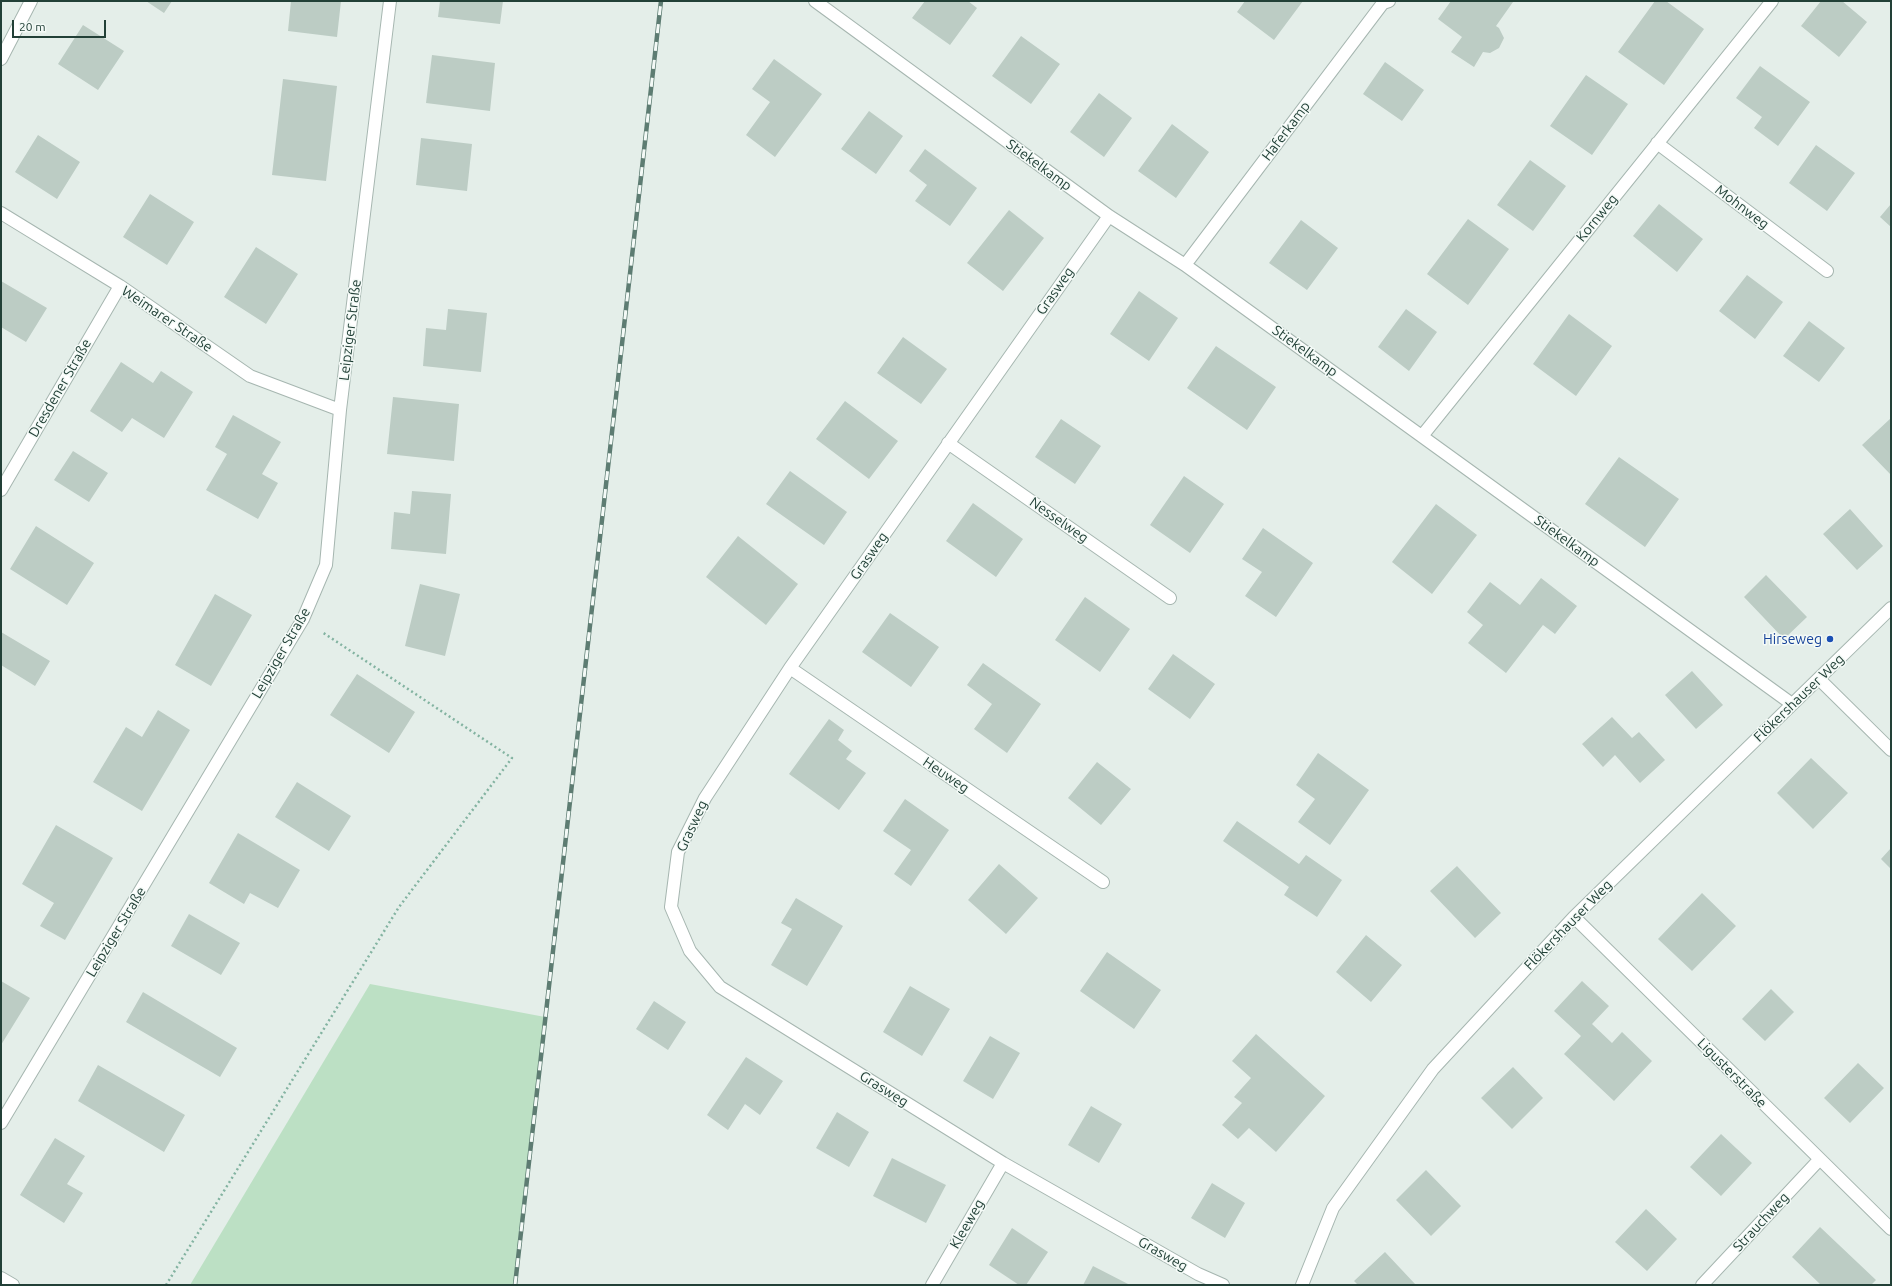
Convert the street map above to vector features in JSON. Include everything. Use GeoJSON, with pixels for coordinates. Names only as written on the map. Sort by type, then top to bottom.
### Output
{"type":"FeatureCollection","features":[{"type":"Feature","properties":{"kind":"street"},"geometry":{"type":"LineString","coordinates":[[1,58],[31,1]]}},
{"type":"Feature","properties":{"kind":"street","name":"Leipziger Straße"},"geometry":{"type":"LineString","coordinates":[[1,1123],[303,619],[326,565],[340,410],[390,1]]}},
{"type":"Feature","properties":{"kind":"street","name":"Stiekelkamp"},"geometry":{"type":"LineString","coordinates":[[815,1],[1109,216],[1184,264],[1792,704]]}},
{"type":"Feature","properties":{"kind":"street","name":"Kornweg"},"geometry":{"type":"LineString","coordinates":[[1422,436],[1772,1]]}},
{"type":"Feature","properties":{"kind":"street","name":"Haferkamp"},"geometry":{"type":"LineString","coordinates":[[1184,264],[1384,2]]}},
{"type":"Feature","properties":{"kind":"street","name":"Mohnweg"},"geometry":{"type":"LineString","coordinates":[[1657,143],[1827,271]]}},
{"type":"Feature","properties":{"kind":"street","name":"Weimarer Straße"},"geometry":{"type":"LineString","coordinates":[[1,213],[120,286],[250,376],[340,410]]}},
{"type":"Feature","properties":{"kind":"street","name":"Grasweg"},"geometry":{"type":"LineString","coordinates":[[1109,216],[790,668],[705,798],[678,852],[671,907],[690,951],[720,987],[1003,1163],[1198,1274],[1223,1285]]}},
{"type":"Feature","properties":{"kind":"street","name":"Dresdener Straße"},"geometry":{"type":"LineString","coordinates":[[1,490],[120,286]]}},
{"type":"Feature","properties":{"kind":"street","name":"Nesselweg"},"geometry":{"type":"LineString","coordinates":[[948,443],[1170,598]]}},
{"type":"Feature","properties":{"kind":"street","name":"Flökershauser Weg"},"geometry":{"type":"LineString","coordinates":[[1302,1285],[1333,1208],[1433,1069],[1574,917],[1891,608]]}},
{"type":"Feature","properties":{"kind":"street","name":"Heuweg"},"geometry":{"type":"LineString","coordinates":[[790,668],[1102,882]]}},
{"type":"Feature","properties":{"kind":"street"},"geometry":{"type":"LineString","coordinates":[[1819,679],[1891,750]]}},
{"type":"Feature","properties":{"kind":"street","name":"Ligusterstraße"},"geometry":{"type":"LineString","coordinates":[[1574,917],[1819,1160],[1891,1229]]}},
{"type":"Feature","properties":{"kind":"street","name":"Strauchweg"},"geometry":{"type":"LineString","coordinates":[[1702,1285],[1819,1160]]}},
{"type":"Feature","properties":{"kind":"street","name":"Kleeweg"},"geometry":{"type":"LineString","coordinates":[[932,1285],[1003,1163]]}},
{"type":"Feature","properties":{"kind":"street"},"geometry":{"type":"LineString","coordinates":[[1,1278],[13,1285]]}},
{"type":"Feature","properties":{"kind":"path"},"geometry":{"type":"LineString","coordinates":[[166,1285],[399,907],[512,758],[303,619]]}},
{"type":"Feature","properties":{"kind":"green space"},"geometry":{"type":"Polygon","coordinates":[[[370,984],[545,1017],[515,1285],[190,1285],[370,984]]]}},
{"type":"Feature","properties":{"kind":"building"},"geometry":{"type":"Polygon","coordinates":[[[146,1],[172,1],[164,13],[146,1]]]}},
{"type":"Feature","properties":{"kind":"building"},"geometry":{"type":"Polygon","coordinates":[[[291,1],[341,1],[337,37],[288,31],[291,1]]]}},
{"type":"Feature","properties":{"kind":"building"},"geometry":{"type":"Polygon","coordinates":[[[440,1],[503,1],[500,24],[438,17],[440,1]]]}},
{"type":"Feature","properties":{"kind":"building"},"geometry":{"type":"Polygon","coordinates":[[[925,1],[968,1],[977,8],[950,45],[912,18],[925,1]]]}},
{"type":"Feature","properties":{"kind":"building"},"geometry":{"type":"Polygon","coordinates":[[[1245,1],[1303,1],[1274,40],[1237,12],[1245,1]]]}},
{"type":"Feature","properties":{"kind":"building"},"geometry":{"type":"Polygon","coordinates":[[[1451,1],[1513,2],[1496,26],[1499,28],[1504,38],[1499,48],[1490,53],[1483,52],[1474,67],[1451,52],[1462,37],[1438,19],[1451,1]]]}},
{"type":"Feature","properties":{"kind":"building"},"geometry":{"type":"Polygon","coordinates":[[[1655,1],[1666,1],[1704,29],[1664,85],[1618,52],[1655,1]]]}},
{"type":"Feature","properties":{"kind":"building"},"geometry":{"type":"Polygon","coordinates":[[[1821,1],[1842,1],[1867,22],[1839,57],[1801,26],[1821,1]]]}},
{"type":"Feature","properties":{"kind":"building"},"geometry":{"type":"Polygon","coordinates":[[[83,25],[124,51],[98,90],[58,64],[83,25]]]}},
{"type":"Feature","properties":{"kind":"building"},"geometry":{"type":"Polygon","coordinates":[[[1021,36],[1060,64],[1031,104],[992,76],[1021,36]]]}},
{"type":"Feature","properties":{"kind":"building"},"geometry":{"type":"Polygon","coordinates":[[[432,55],[495,63],[490,111],[426,103],[432,55]]]}},
{"type":"Feature","properties":{"kind":"building"},"geometry":{"type":"Polygon","coordinates":[[[774,59],[822,94],[775,157],[746,135],[770,102],[752,89],[774,59]]]}},
{"type":"Feature","properties":{"kind":"building"},"geometry":{"type":"Polygon","coordinates":[[[1385,62],[1424,90],[1402,121],[1363,94],[1385,62]]]}},
{"type":"Feature","properties":{"kind":"building"},"geometry":{"type":"Polygon","coordinates":[[[1760,66],[1810,102],[1778,146],[1754,128],[1762,117],[1736,98],[1760,66]]]}},
{"type":"Feature","properties":{"kind":"building"},"geometry":{"type":"Polygon","coordinates":[[[1586,75],[1628,104],[1592,155],[1550,126],[1586,75]]]}},
{"type":"Feature","properties":{"kind":"building"},"geometry":{"type":"Polygon","coordinates":[[[283,79],[337,86],[326,181],[272,175],[283,79]]]}},
{"type":"Feature","properties":{"kind":"building"},"geometry":{"type":"Polygon","coordinates":[[[1099,93],[1132,118],[1104,157],[1070,132],[1099,93]]]}},
{"type":"Feature","properties":{"kind":"building"},"geometry":{"type":"Polygon","coordinates":[[[869,111],[903,136],[876,174],[841,149],[869,111]]]}},
{"type":"Feature","properties":{"kind":"building"},"geometry":{"type":"Polygon","coordinates":[[[1172,124],[1209,152],[1176,198],[1138,171],[1172,124]]]}},
{"type":"Feature","properties":{"kind":"building"},"geometry":{"type":"Polygon","coordinates":[[[38,135],[80,162],[57,199],[15,172],[38,135]]]}},
{"type":"Feature","properties":{"kind":"building"},"geometry":{"type":"Polygon","coordinates":[[[421,138],[472,144],[467,191],[416,185],[421,138]]]}},
{"type":"Feature","properties":{"kind":"building"},"geometry":{"type":"Polygon","coordinates":[[[1816,145],[1855,173],[1827,211],[1789,183],[1816,145]]]}},
{"type":"Feature","properties":{"kind":"building"},"geometry":{"type":"Polygon","coordinates":[[[925,149],[977,188],[950,226],[915,201],[927,185],[909,171],[925,149]]]}},
{"type":"Feature","properties":{"kind":"building"},"geometry":{"type":"Polygon","coordinates":[[[1530,160],[1566,186],[1533,231],[1497,205],[1530,160]]]}},
{"type":"Feature","properties":{"kind":"building"},"geometry":{"type":"Polygon","coordinates":[[[150,194],[194,222],[167,265],[123,237],[150,194]]]}},
{"type":"Feature","properties":{"kind":"building"},"geometry":{"type":"Polygon","coordinates":[[[1659,204],[1703,239],[1677,272],[1633,236],[1659,204]]]}},
{"type":"Feature","properties":{"kind":"building"},"geometry":{"type":"Polygon","coordinates":[[[1891,204],[1891,227],[1880,217],[1891,204]]]}},
{"type":"Feature","properties":{"kind":"building"},"geometry":{"type":"Polygon","coordinates":[[[1009,210],[1044,238],[1003,291],[967,263],[1009,210]]]}},
{"type":"Feature","properties":{"kind":"building"},"geometry":{"type":"Polygon","coordinates":[[[1468,219],[1509,249],[1468,305],[1427,274],[1468,219]]]}},
{"type":"Feature","properties":{"kind":"building"},"geometry":{"type":"Polygon","coordinates":[[[1301,220],[1338,248],[1307,290],[1269,263],[1301,220]]]}},
{"type":"Feature","properties":{"kind":"building"},"geometry":{"type":"Polygon","coordinates":[[[256,247],[298,274],[266,324],[224,297],[256,247]]]}},
{"type":"Feature","properties":{"kind":"building"},"geometry":{"type":"Polygon","coordinates":[[[1747,275],[1783,302],[1755,339],[1719,311],[1747,275]]]}},
{"type":"Feature","properties":{"kind":"building"},"geometry":{"type":"Polygon","coordinates":[[[1,281],[47,308],[26,342],[1,327],[1,281]]]}},
{"type":"Feature","properties":{"kind":"building"},"geometry":{"type":"Polygon","coordinates":[[[1139,291],[1178,318],[1149,361],[1110,334],[1139,291]]]}},
{"type":"Feature","properties":{"kind":"building"},"geometry":{"type":"Polygon","coordinates":[[[448,309],[487,313],[481,372],[423,366],[426,328],[446,330],[448,309]]]}},
{"type":"Feature","properties":{"kind":"building"},"geometry":{"type":"Polygon","coordinates":[[[1406,309],[1437,332],[1409,371],[1378,347],[1406,309]]]}},
{"type":"Feature","properties":{"kind":"building"},"geometry":{"type":"Polygon","coordinates":[[[1569,314],[1612,346],[1576,396],[1533,364],[1569,314]]]}},
{"type":"Feature","properties":{"kind":"building"},"geometry":{"type":"Polygon","coordinates":[[[1809,321],[1845,348],[1819,382],[1783,356],[1809,321]]]}},
{"type":"Feature","properties":{"kind":"building"},"geometry":{"type":"Polygon","coordinates":[[[903,337],[947,369],[921,404],[877,373],[903,337]]]}},
{"type":"Feature","properties":{"kind":"building"},"geometry":{"type":"Polygon","coordinates":[[[1216,346],[1276,387],[1247,430],[1187,388],[1216,346]]]}},
{"type":"Feature","properties":{"kind":"building"},"geometry":{"type":"Polygon","coordinates":[[[121,362],[153,383],[161,371],[193,392],[164,438],[132,418],[122,432],[90,411],[121,362]]]}},
{"type":"Feature","properties":{"kind":"building"},"geometry":{"type":"Polygon","coordinates":[[[393,397],[459,404],[454,461],[387,454],[393,397]]]}},
{"type":"Feature","properties":{"kind":"building"},"geometry":{"type":"Polygon","coordinates":[[[845,401],[898,441],[869,479],[816,439],[845,401]]]}},
{"type":"Feature","properties":{"kind":"building"},"geometry":{"type":"Polygon","coordinates":[[[233,415],[281,442],[262,474],[278,483],[258,519],[206,490],[227,454],[215,447],[233,415]]]}},
{"type":"Feature","properties":{"kind":"building"},"geometry":{"type":"Polygon","coordinates":[[[1891,418],[1891,475],[1862,445],[1891,418]]]}},
{"type":"Feature","properties":{"kind":"building"},"geometry":{"type":"Polygon","coordinates":[[[1061,419],[1101,446],[1075,484],[1035,457],[1061,419]]]}},
{"type":"Feature","properties":{"kind":"building"},"geometry":{"type":"Polygon","coordinates":[[[73,451],[108,473],[89,502],[54,480],[73,451]]]}},
{"type":"Feature","properties":{"kind":"building"},"geometry":{"type":"Polygon","coordinates":[[[1619,457],[1679,499],[1645,547],[1585,504],[1619,457]]]}},
{"type":"Feature","properties":{"kind":"building"},"geometry":{"type":"Polygon","coordinates":[[[790,471],[847,512],[824,545],[766,504],[790,471]]]}},
{"type":"Feature","properties":{"kind":"building"},"geometry":{"type":"Polygon","coordinates":[[[1184,476],[1224,504],[1190,553],[1150,525],[1184,476]]]}},
{"type":"Feature","properties":{"kind":"building"},"geometry":{"type":"Polygon","coordinates":[[[412,491],[451,494],[446,554],[391,549],[394,512],[410,514],[412,491]]]}},
{"type":"Feature","properties":{"kind":"building"},"geometry":{"type":"Polygon","coordinates":[[[973,503],[1023,539],[996,577],[946,541],[973,503]]]}},
{"type":"Feature","properties":{"kind":"building"},"geometry":{"type":"Polygon","coordinates":[[[1436,504],[1477,535],[1432,594],[1392,562],[1436,504]]]}},
{"type":"Feature","properties":{"kind":"building"},"geometry":{"type":"Polygon","coordinates":[[[1850,509],[1883,546],[1857,570],[1823,534],[1850,509]]]}},
{"type":"Feature","properties":{"kind":"building"},"geometry":{"type":"Polygon","coordinates":[[[36,526],[94,563],[67,605],[10,569],[36,526]]]}},
{"type":"Feature","properties":{"kind":"building"},"geometry":{"type":"Polygon","coordinates":[[[1263,528],[1313,563],[1276,617],[1245,596],[1262,572],[1242,559],[1263,528]]]}},
{"type":"Feature","properties":{"kind":"building"},"geometry":{"type":"Polygon","coordinates":[[[738,536],[798,584],[766,625],[706,577],[738,536]]]}},
{"type":"Feature","properties":{"kind":"building"},"geometry":{"type":"Polygon","coordinates":[[[1766,575],[1807,617],[1784,639],[1744,597],[1766,575]]]}},
{"type":"Feature","properties":{"kind":"building"},"geometry":{"type":"Polygon","coordinates":[[[1541,578],[1577,606],[1555,634],[1543,625],[1506,673],[1468,643],[1483,625],[1467,612],[1490,582],[1520,605],[1541,578]]]}},
{"type":"Feature","properties":{"kind":"building"},"geometry":{"type":"Polygon","coordinates":[[[420,584],[460,594],[445,656],[405,646],[420,584]]]}},
{"type":"Feature","properties":{"kind":"building"},"geometry":{"type":"Polygon","coordinates":[[[215,594],[252,615],[211,686],[175,665],[215,594]]]}},
{"type":"Feature","properties":{"kind":"building"},"geometry":{"type":"Polygon","coordinates":[[[1085,597],[1130,629],[1100,672],[1055,640],[1085,597]]]}},
{"type":"Feature","properties":{"kind":"building"},"geometry":{"type":"Polygon","coordinates":[[[890,613],[939,647],[911,687],[862,652],[890,613]]]}},
{"type":"Feature","properties":{"kind":"building"},"geometry":{"type":"Polygon","coordinates":[[[1,632],[50,661],[35,686],[1,665],[1,632]]]}},
{"type":"Feature","properties":{"kind":"building"},"geometry":{"type":"Polygon","coordinates":[[[1173,654],[1215,684],[1190,719],[1148,689],[1173,654]]]}},
{"type":"Feature","properties":{"kind":"building"},"geometry":{"type":"Polygon","coordinates":[[[983,663],[1041,704],[1007,753],[974,729],[992,704],[967,685],[983,663]]]}},
{"type":"Feature","properties":{"kind":"building"},"geometry":{"type":"Polygon","coordinates":[[[1692,671],[1723,705],[1696,729],[1665,695],[1692,671]]]}},
{"type":"Feature","properties":{"kind":"building"},"geometry":{"type":"Polygon","coordinates":[[[357,674],[415,712],[389,753],[330,715],[357,674]]]}},
{"type":"Feature","properties":{"kind":"building"},"geometry":{"type":"Polygon","coordinates":[[[158,710],[190,730],[142,811],[93,782],[126,727],[142,737],[158,710]]]}},
{"type":"Feature","properties":{"kind":"building"},"geometry":{"type":"Polygon","coordinates":[[[1612,717],[1632,738],[1639,732],[1665,760],[1640,783],[1615,755],[1603,767],[1582,744],[1612,717]]]}},
{"type":"Feature","properties":{"kind":"building"},"geometry":{"type":"Polygon","coordinates":[[[829,719],[844,730],[838,740],[852,751],[846,759],[866,773],[839,810],[789,774],[829,719]]]}},
{"type":"Feature","properties":{"kind":"building"},"geometry":{"type":"Polygon","coordinates":[[[1318,753],[1369,790],[1330,845],[1298,822],[1315,799],[1296,785],[1318,753]]]}},
{"type":"Feature","properties":{"kind":"building"},"geometry":{"type":"Polygon","coordinates":[[[1811,758],[1848,793],[1813,829],[1777,793],[1811,758]]]}},
{"type":"Feature","properties":{"kind":"building"},"geometry":{"type":"Polygon","coordinates":[[[1097,762],[1131,789],[1101,825],[1068,798],[1097,762]]]}},
{"type":"Feature","properties":{"kind":"building"},"geometry":{"type":"Polygon","coordinates":[[[297,782],[351,816],[329,851],[275,817],[297,782]]]}},
{"type":"Feature","properties":{"kind":"building"},"geometry":{"type":"Polygon","coordinates":[[[905,799],[949,830],[911,886],[894,874],[911,850],[883,831],[905,799]]]}},
{"type":"Feature","properties":{"kind":"building"},"geometry":{"type":"Polygon","coordinates":[[[1237,821],[1299,864],[1306,855],[1342,880],[1317,917],[1284,895],[1289,887],[1223,841],[1237,821]]]}},
{"type":"Feature","properties":{"kind":"building"},"geometry":{"type":"Polygon","coordinates":[[[56,825],[113,858],[65,940],[40,926],[54,903],[22,884],[56,825]]]}},
{"type":"Feature","properties":{"kind":"building"},"geometry":{"type":"Polygon","coordinates":[[[238,833],[300,870],[278,908],[250,893],[244,904],[209,883],[238,833]]]}},
{"type":"Feature","properties":{"kind":"building"},"geometry":{"type":"Polygon","coordinates":[[[1891,848],[1891,869],[1881,859],[1891,848]]]}},
{"type":"Feature","properties":{"kind":"building"},"geometry":{"type":"Polygon","coordinates":[[[999,864],[1038,898],[1006,934],[968,900],[999,864]]]}},
{"type":"Feature","properties":{"kind":"building"},"geometry":{"type":"Polygon","coordinates":[[[1457,866],[1501,913],[1475,938],[1430,891],[1457,866]]]}},
{"type":"Feature","properties":{"kind":"building"},"geometry":{"type":"Polygon","coordinates":[[[1702,893],[1736,926],[1692,971],[1658,939],[1702,893]]]}},
{"type":"Feature","properties":{"kind":"building"},"geometry":{"type":"Polygon","coordinates":[[[796,898],[843,926],[807,986],[771,965],[792,929],[781,923],[796,898]]]}},
{"type":"Feature","properties":{"kind":"building"},"geometry":{"type":"Polygon","coordinates":[[[189,914],[240,943],[221,975],[171,946],[189,914]]]}},
{"type":"Feature","properties":{"kind":"building"},"geometry":{"type":"Polygon","coordinates":[[[1366,935],[1402,965],[1371,1002],[1336,972],[1366,935]]]}},
{"type":"Feature","properties":{"kind":"building"},"geometry":{"type":"Polygon","coordinates":[[[1107,952],[1161,990],[1134,1029],[1080,991],[1107,952]]]}},
{"type":"Feature","properties":{"kind":"building"},"geometry":{"type":"Polygon","coordinates":[[[1,981],[30,998],[1,1045],[1,981]]]}},
{"type":"Feature","properties":{"kind":"building"},"geometry":{"type":"Polygon","coordinates":[[[1582,981],[1609,1006],[1592,1024],[1612,1043],[1622,1032],[1652,1061],[1614,1101],[1564,1054],[1581,1036],[1554,1011],[1582,981]]]}},
{"type":"Feature","properties":{"kind":"building"},"geometry":{"type":"Polygon","coordinates":[[[910,986],[950,1009],[922,1056],[883,1032],[910,986]]]}},
{"type":"Feature","properties":{"kind":"building"},"geometry":{"type":"Polygon","coordinates":[[[1771,989],[1794,1012],[1765,1041],[1742,1019],[1771,989]]]}},
{"type":"Feature","properties":{"kind":"building"},"geometry":{"type":"Polygon","coordinates":[[[143,992],[237,1048],[220,1077],[126,1022],[143,992]]]}},
{"type":"Feature","properties":{"kind":"building"},"geometry":{"type":"Polygon","coordinates":[[[654,1001],[686,1022],[668,1050],[636,1029],[654,1001]]]}},
{"type":"Feature","properties":{"kind":"building"},"geometry":{"type":"Polygon","coordinates":[[[1256,1034],[1325,1096],[1276,1152],[1249,1128],[1238,1139],[1222,1125],[1242,1103],[1234,1097],[1251,1078],[1232,1061],[1256,1034]]]}},
{"type":"Feature","properties":{"kind":"building"},"geometry":{"type":"Polygon","coordinates":[[[990,1036],[1020,1053],[993,1099],[963,1081],[990,1036]]]}},
{"type":"Feature","properties":{"kind":"building"},"geometry":{"type":"Polygon","coordinates":[[[746,1057],[783,1081],[760,1115],[745,1104],[728,1130],[707,1115],[746,1057]]]}},
{"type":"Feature","properties":{"kind":"building"},"geometry":{"type":"Polygon","coordinates":[[[1858,1063],[1884,1088],[1850,1123],[1824,1098],[1858,1063]]]}},
{"type":"Feature","properties":{"kind":"building"},"geometry":{"type":"Polygon","coordinates":[[[98,1065],[185,1115],[164,1152],[78,1101],[98,1065]]]}},
{"type":"Feature","properties":{"kind":"building"},"geometry":{"type":"Polygon","coordinates":[[[1513,1067],[1543,1098],[1512,1129],[1481,1098],[1513,1067]]]}},
{"type":"Feature","properties":{"kind":"building"},"geometry":{"type":"Polygon","coordinates":[[[1091,1106],[1122,1124],[1099,1163],[1068,1145],[1091,1106]]]}},
{"type":"Feature","properties":{"kind":"building"},"geometry":{"type":"Polygon","coordinates":[[[837,1112],[869,1132],[849,1167],[816,1148],[837,1112]]]}},
{"type":"Feature","properties":{"kind":"building"},"geometry":{"type":"Polygon","coordinates":[[[1721,1134],[1752,1163],[1721,1196],[1690,1167],[1721,1134]]]}},
{"type":"Feature","properties":{"kind":"building"},"geometry":{"type":"Polygon","coordinates":[[[55,1138],[85,1156],[67,1184],[83,1193],[64,1223],[20,1195],[55,1138]]]}},
{"type":"Feature","properties":{"kind":"building"},"geometry":{"type":"Polygon","coordinates":[[[892,1158],[946,1185],[926,1223],[873,1196],[892,1158]]]}},
{"type":"Feature","properties":{"kind":"building"},"geometry":{"type":"Polygon","coordinates":[[[1426,1170],[1461,1206],[1431,1236],[1396,1200],[1426,1170]]]}},
{"type":"Feature","properties":{"kind":"building"},"geometry":{"type":"Polygon","coordinates":[[[1212,1183],[1245,1203],[1225,1238],[1191,1218],[1212,1183]]]}},
{"type":"Feature","properties":{"kind":"building"},"geometry":{"type":"Polygon","coordinates":[[[1646,1209],[1677,1239],[1647,1271],[1615,1242],[1646,1209]]]}},
{"type":"Feature","properties":{"kind":"building"},"geometry":{"type":"Polygon","coordinates":[[[1820,1227],[1876,1280],[1871,1285],[1821,1285],[1792,1257],[1820,1227]]]}},
{"type":"Feature","properties":{"kind":"building"},"geometry":{"type":"Polygon","coordinates":[[[1012,1228],[1048,1252],[1026,1285],[1019,1285],[989,1265],[1012,1228]]]}},
{"type":"Feature","properties":{"kind":"building"},"geometry":{"type":"Polygon","coordinates":[[[1385,1252],[1416,1285],[1358,1285],[1354,1281],[1385,1252]]]}},
{"type":"Feature","properties":{"kind":"building"},"geometry":{"type":"Polygon","coordinates":[[[1093,1266],[1130,1285],[1083,1285],[1093,1266]]]}},
{"type":"Feature","properties":{"kind":"railway"},"geometry":{"type":"LineString","coordinates":[[515,1285],[661,1]]}},
{"type":"Feature","properties":{"kind":"place","name":"Hirseweg"},"geometry":{"type":"Point","coordinates":[1830,639]}}]}
